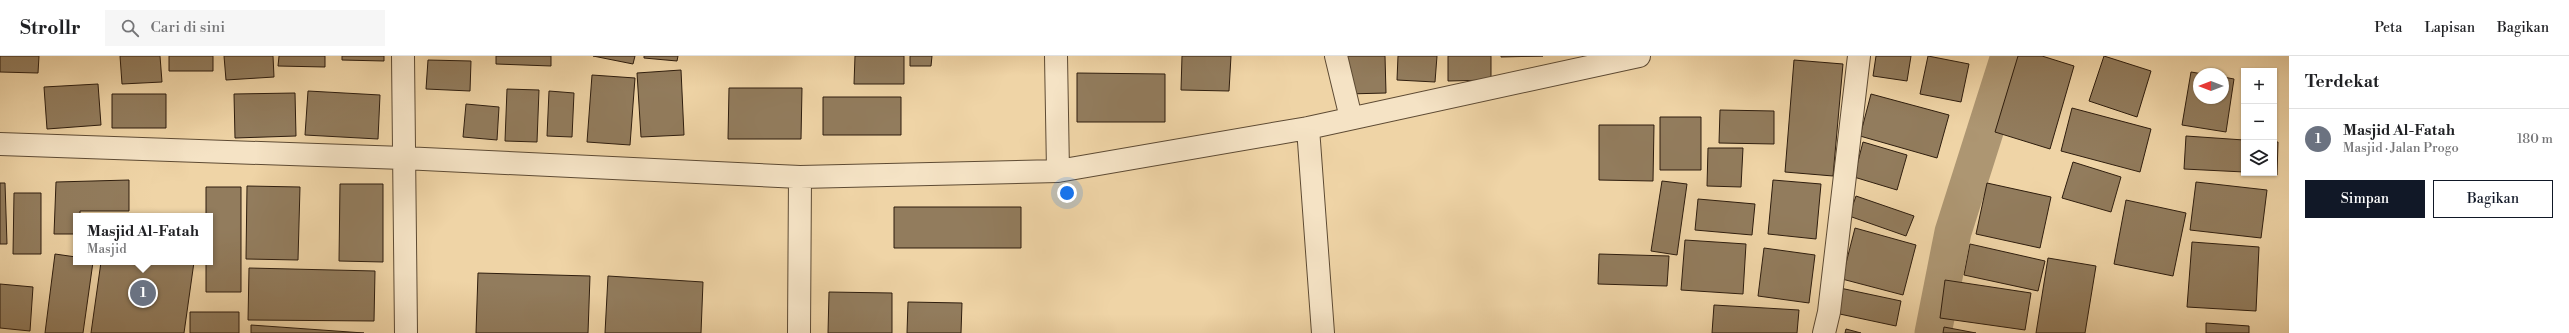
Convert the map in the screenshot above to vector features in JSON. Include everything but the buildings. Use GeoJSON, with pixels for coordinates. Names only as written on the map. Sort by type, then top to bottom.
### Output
{"type":"FeatureCollection","features":[{"type":"Feature","properties":{"kind":"street"},"geometry":{"type":"LineString","coordinates":[[403,56],[406,333]]}},
{"type":"Feature","properties":{"kind":"street"},"geometry":{"type":"LineString","coordinates":[[1056,56],[1058,171]]}},
{"type":"Feature","properties":{"kind":"street"},"geometry":{"type":"LineString","coordinates":[[1336,56],[1351,118]]}},
{"type":"Feature","properties":{"kind":"street"},"geometry":{"type":"LineString","coordinates":[[0,144],[403,158],[800,177],[1058,171],[1308,128],[1639,56]]}},
{"type":"Feature","properties":{"kind":"street"},"geometry":{"type":"LineString","coordinates":[[1824,333],[1847,167],[1859,56]]}},
{"type":"Feature","properties":{"kind":"street"},"geometry":{"type":"LineString","coordinates":[[1308,128],[1324,333]]}},
{"type":"Feature","properties":{"kind":"street"},"geometry":{"type":"LineString","coordinates":[[799,333],[800,177]]}},
{"type":"Feature","properties":{"kind":"waterway"},"geometry":{"type":"LineString","coordinates":[[1933,333],[1953,232],[2009,56]]}},
{"type":"Feature","properties":{"kind":"place","name":"Masjid Al-Fatah"},"geometry":{"type":"Point","coordinates":[143,293]}}]}
